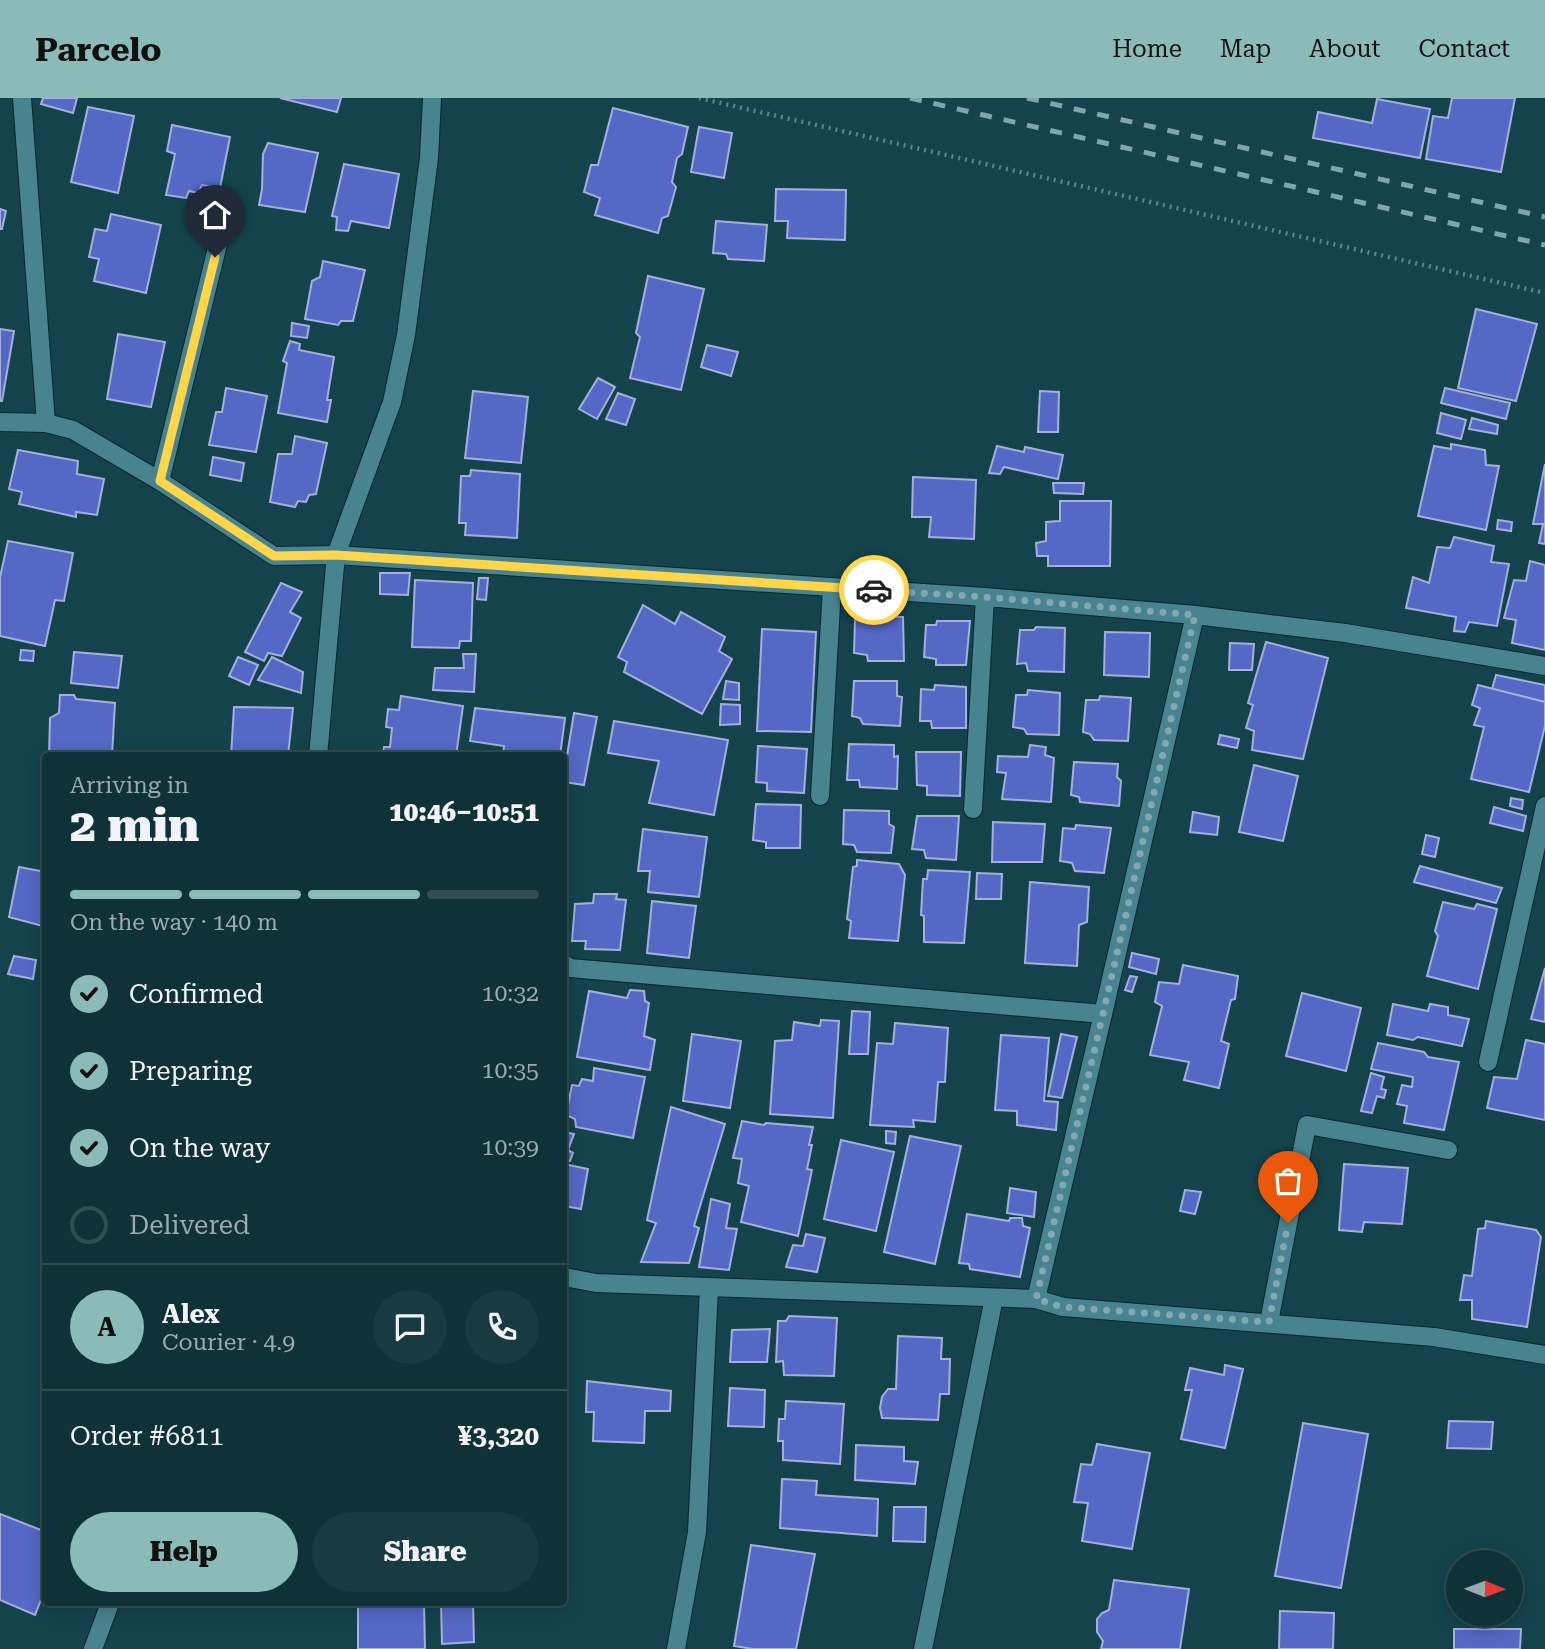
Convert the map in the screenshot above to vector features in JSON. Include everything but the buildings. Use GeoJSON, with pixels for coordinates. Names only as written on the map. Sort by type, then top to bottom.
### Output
{"type":"FeatureCollection","features":[{"type":"Feature","properties":{"kind":"street"},"geometry":{"type":"LineString","coordinates":[[22,98],[46,423]]}},
{"type":"Feature","properties":{"kind":"street"},"geometry":{"type":"LineString","coordinates":[[318,752],[336,555],[392,402],[406,335],[429,158],[432,98]]}},
{"type":"Feature","properties":{"kind":"street"},"geometry":{"type":"LineString","coordinates":[[160,481],[227,207]]}},
{"type":"Feature","properties":{"kind":"street"},"geometry":{"type":"LineString","coordinates":[[0,422],[46,423],[73,430],[160,481],[274,556],[336,555],[985,597],[1195,615],[1345,633],[1545,666]]}},
{"type":"Feature","properties":{"kind":"street"},"geometry":{"type":"LineString","coordinates":[[820,796],[832,588]]}},
{"type":"Feature","properties":{"kind":"street"},"geometry":{"type":"LineString","coordinates":[[973,809],[985,597]]}},
{"type":"Feature","properties":{"kind":"street"},"geometry":{"type":"LineString","coordinates":[[1036,1299],[1195,615]]}},
{"type":"Feature","properties":{"kind":"street"},"geometry":{"type":"LineString","coordinates":[[1488,1062],[1545,806]]}},
{"type":"Feature","properties":{"kind":"street"},"geometry":{"type":"LineString","coordinates":[[567,966],[1103,1014]]}},
{"type":"Feature","properties":{"kind":"street"},"geometry":{"type":"LineString","coordinates":[[1269,1322],[1307,1125],[1448,1150]]}},
{"type":"Feature","properties":{"kind":"street"},"geometry":{"type":"LineString","coordinates":[[567,1278],[596,1283],[1036,1299],[1063,1307],[1434,1336],[1545,1355]]}},
{"type":"Feature","properties":{"kind":"street"},"geometry":{"type":"LineString","coordinates":[[676,1649],[697,1532],[709,1288]]}},
{"type":"Feature","properties":{"kind":"street"},"geometry":{"type":"LineString","coordinates":[[923,1649],[995,1298]]}},
{"type":"Feature","properties":{"kind":"street"},"geometry":{"type":"LineString","coordinates":[[93,1649],[109,1606]]}},
{"type":"Feature","properties":{"kind":"path"},"geometry":{"type":"LineString","coordinates":[[699,98],[1545,293]]}},
{"type":"Feature","properties":{"kind":"railway"},"geometry":{"type":"LineString","coordinates":[[910,98],[1545,245]]}},
{"type":"Feature","properties":{"kind":"railway"},"geometry":{"type":"LineString","coordinates":[[1027,98],[1545,217]]}},
{"type":"Feature","properties":{"kind":"way so far"},"geometry":{"type":"LineString","coordinates":[[874,590],[1195,615],[1036,1299],[1063,1307],[1269,1322],[1288,1223]]}},
{"type":"Feature","properties":{"kind":"route"},"geometry":{"type":"LineString","coordinates":[[215,257],[160,481],[274,556],[336,555],[874,590]]}}]}
